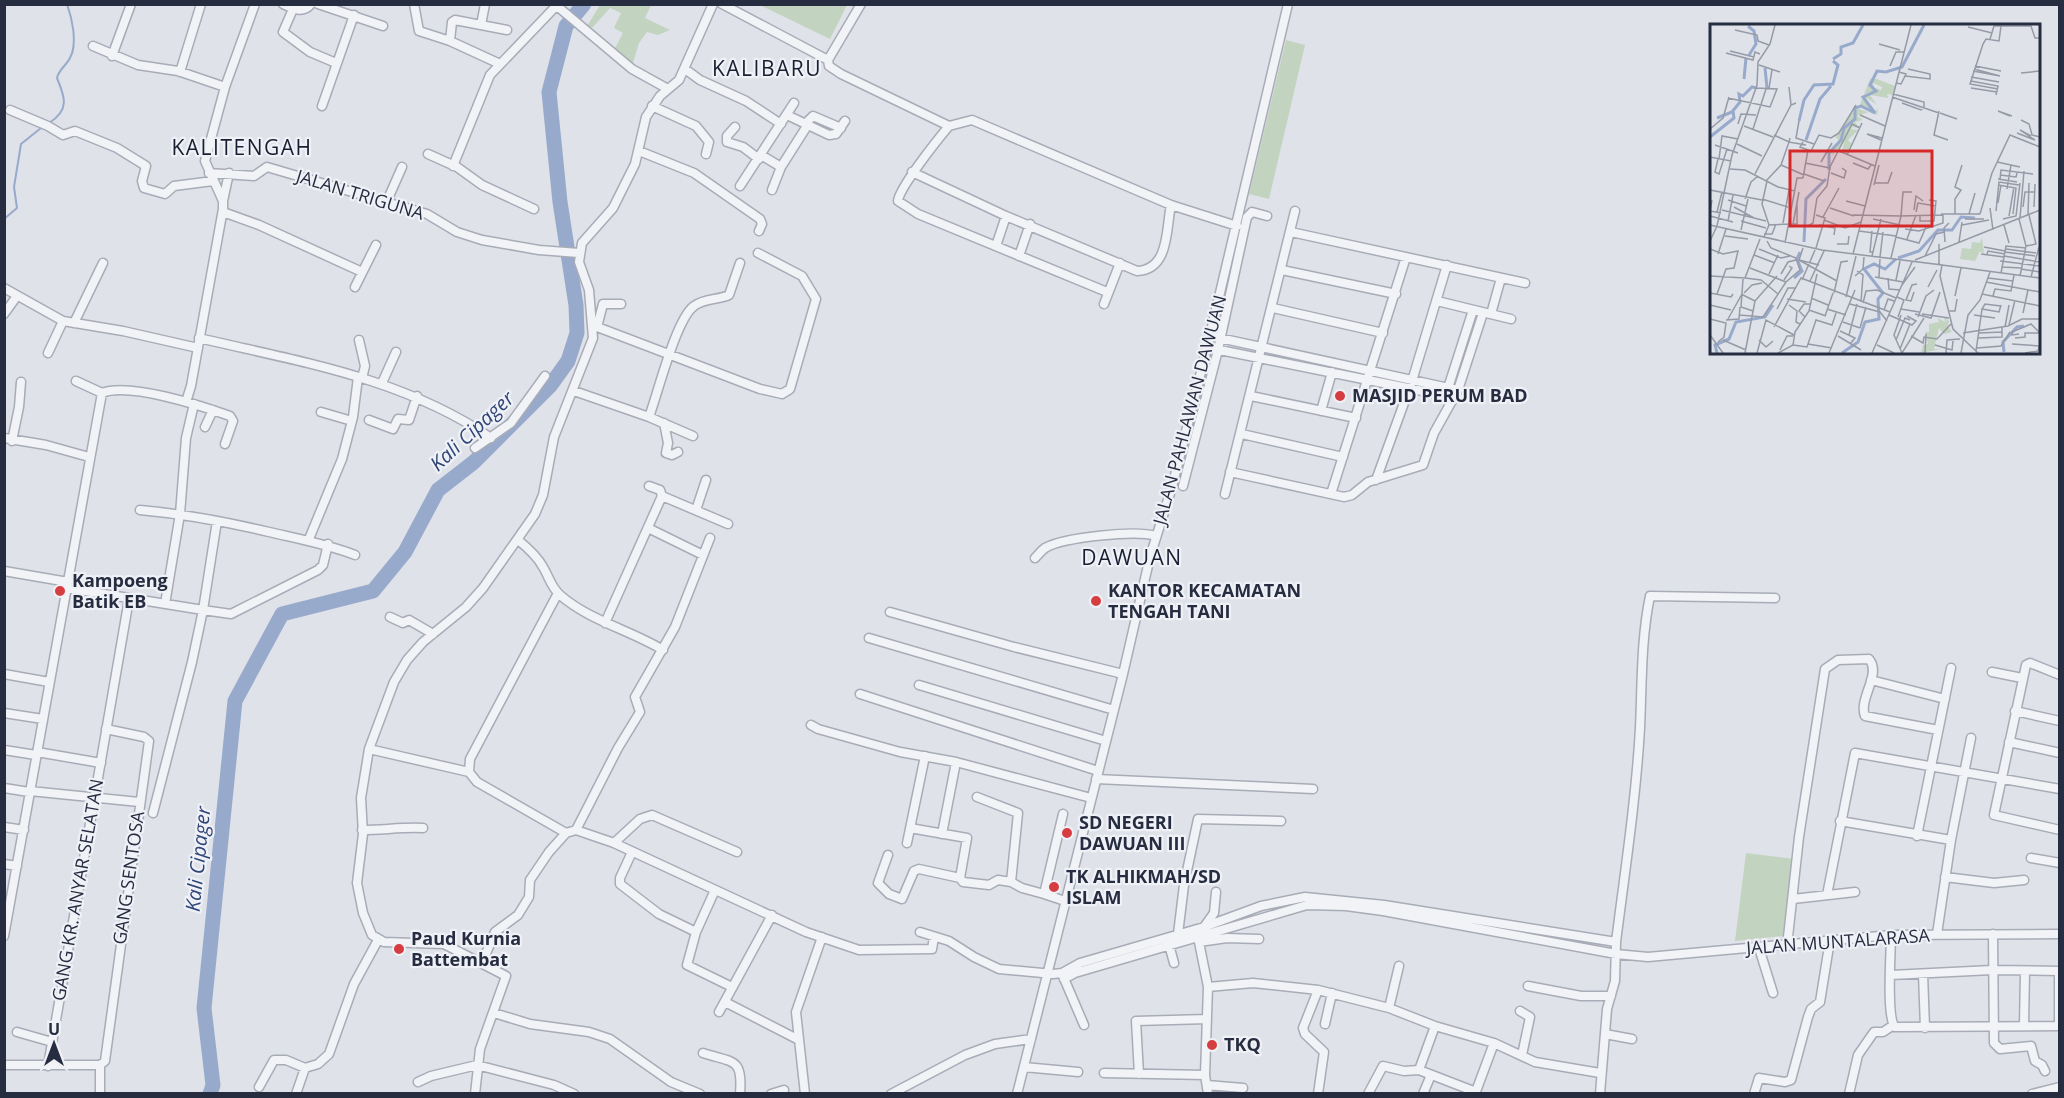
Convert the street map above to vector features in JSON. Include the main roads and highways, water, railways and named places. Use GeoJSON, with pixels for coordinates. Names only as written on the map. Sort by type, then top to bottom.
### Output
{"type":"FeatureCollection","features":[{"type":"Feature","properties":{"kind":"waterway"},"geometry":{"type":"LineString","coordinates":[[49,123],[63,108],[64,97],[57,78],[70,58],[74,46],[67,4]]}},
{"type":"Feature","properties":{"kind":"waterway","name":"Kali Cipager"},"geometry":{"type":"LineString","coordinates":[[210,1094],[213,1085],[204,1008],[235,701],[282,614],[373,591],[405,552],[438,490],[474,462],[550,386],[568,361],[577,333],[576,305],[560,202],[549,92],[566,26],[584,4]]}},
{"type":"Feature","properties":{"kind":"waterway"},"geometry":{"type":"LineString","coordinates":[[4,219],[17,208],[14,187],[21,144],[41,128]]}},
{"type":"Feature","properties":{"kind":"place","name":"MASJID PERUM BAD"},"geometry":{"type":"Point","coordinates":[1340,396]}},
{"type":"Feature","properties":{"kind":"place","name":"Kampoeng Batik EB"},"geometry":{"type":"Point","coordinates":[60,591]}},
{"type":"Feature","properties":{"kind":"place","name":"KANTOR KECAMATAN TENGAH TANI"},"geometry":{"type":"Point","coordinates":[1096,601]}},
{"type":"Feature","properties":{"kind":"place","name":"SD NEGERI DAWUAN III"},"geometry":{"type":"Point","coordinates":[1067,833]}},
{"type":"Feature","properties":{"kind":"place","name":"TK ALHIKMAH/SD ISLAM"},"geometry":{"type":"Point","coordinates":[1054,887]}},
{"type":"Feature","properties":{"kind":"place","name":"Paud Kurnia Battembat"},"geometry":{"type":"Point","coordinates":[399,949]}},
{"type":"Feature","properties":{"kind":"place","name":"TKQ"},"geometry":{"type":"Point","coordinates":[1212,1045]}},
{"type":"Feature","properties":{"kind":"district","name":"KALIBARU"},"geometry":{"type":"Point","coordinates":[767,69]}},
{"type":"Feature","properties":{"kind":"district","name":"KALITENGAH"},"geometry":{"type":"Point","coordinates":[242,148]}},
{"type":"Feature","properties":{"kind":"district","name":"DAWUAN"},"geometry":{"type":"Point","coordinates":[1132,558]}}]}
